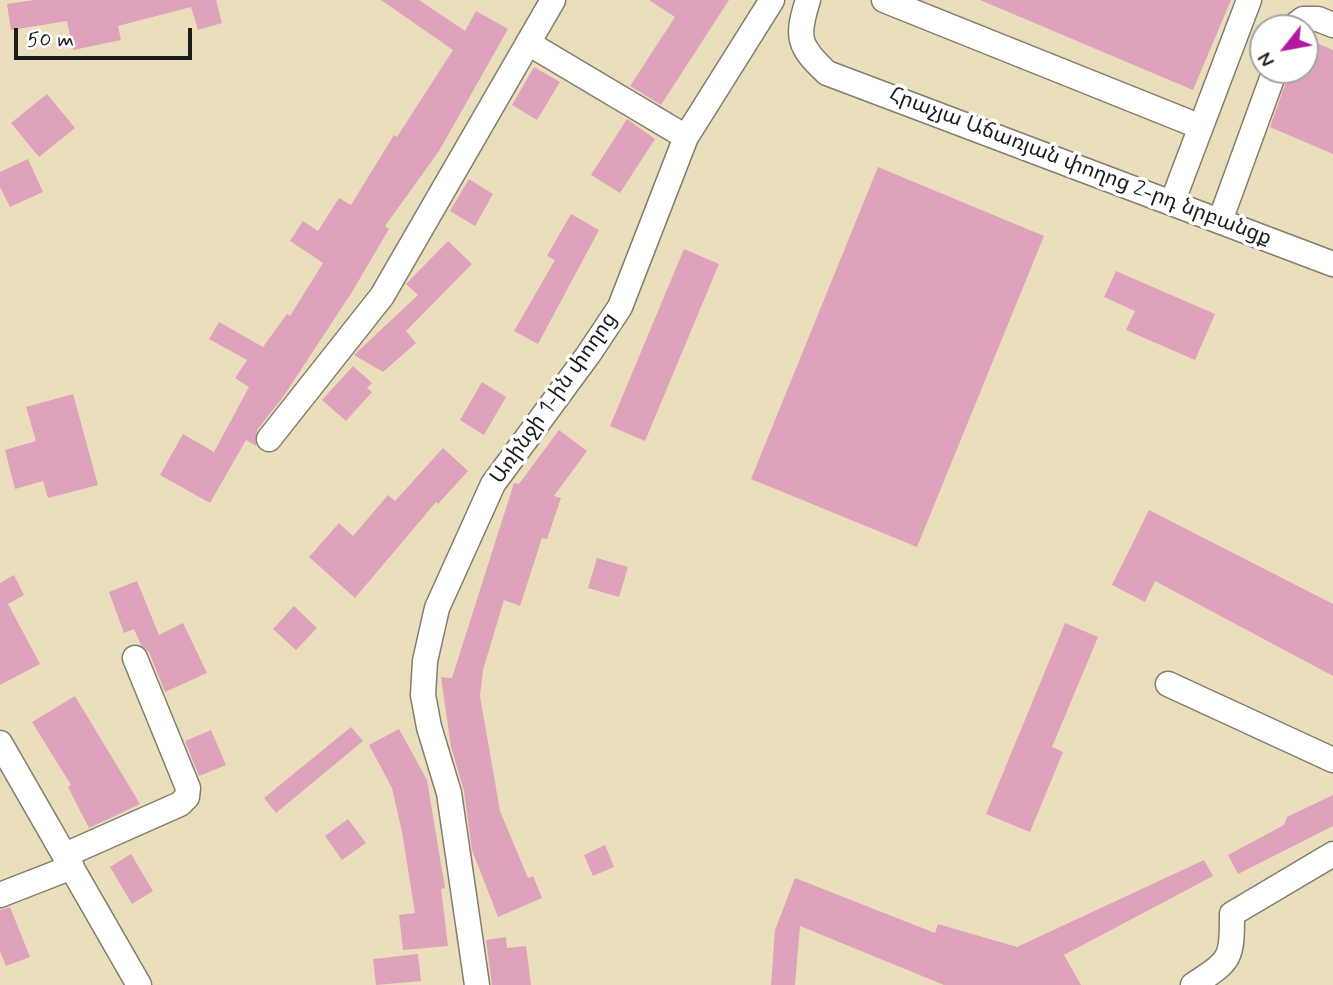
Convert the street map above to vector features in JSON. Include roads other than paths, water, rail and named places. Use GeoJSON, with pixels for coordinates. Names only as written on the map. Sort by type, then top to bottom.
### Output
{"type":"FeatureCollection","features":[{"type":"Feature","properties":{"kind":"street"},"geometry":{"type":"LineString","coordinates":[[269,439],[382,296],[553,0]]}},
{"type":"Feature","properties":{"kind":"street","name":"Առինջի 1-ին փողոց"},"geometry":{"type":"LineString","coordinates":[[477,985],[449,793],[429,727],[423,695],[425,661],[437,608],[494,484],[620,307],[686,137],[772,0]]}},
{"type":"Feature","properties":{"kind":"street","name":"Հրաչյա Աճառյան փողոց 2-րդ նրբանցք"},"geometry":{"type":"LineString","coordinates":[[808,0],[799,29],[807,54],[827,73],[1333,264]]}},
{"type":"Feature","properties":{"kind":"street"},"geometry":{"type":"LineString","coordinates":[[884,0],[1201,127]]}},
{"type":"Feature","properties":{"kind":"street"},"geometry":{"type":"LineString","coordinates":[[1172,203],[1250,0]]}},
{"type":"Feature","properties":{"kind":"street"},"geometry":{"type":"LineString","coordinates":[[528,43],[686,137]]}},
{"type":"Feature","properties":{"kind":"street"},"geometry":{"type":"LineString","coordinates":[[1220,221],[1270,84]]}},
{"type":"Feature","properties":{"kind":"street"},"geometry":{"type":"LineString","coordinates":[[0,895],[180,804],[187,797],[188,788],[135,658]]}},
{"type":"Feature","properties":{"kind":"street"},"geometry":{"type":"LineString","coordinates":[[1168,684],[1333,760]]}},
{"type":"Feature","properties":{"kind":"street"},"geometry":{"type":"LineString","coordinates":[[0,743],[139,985]]}},
{"type":"Feature","properties":{"kind":"street"},"geometry":{"type":"LineString","coordinates":[[1193,985],[1223,966],[1232,950],[1232,914],[1333,854]]}}]}
